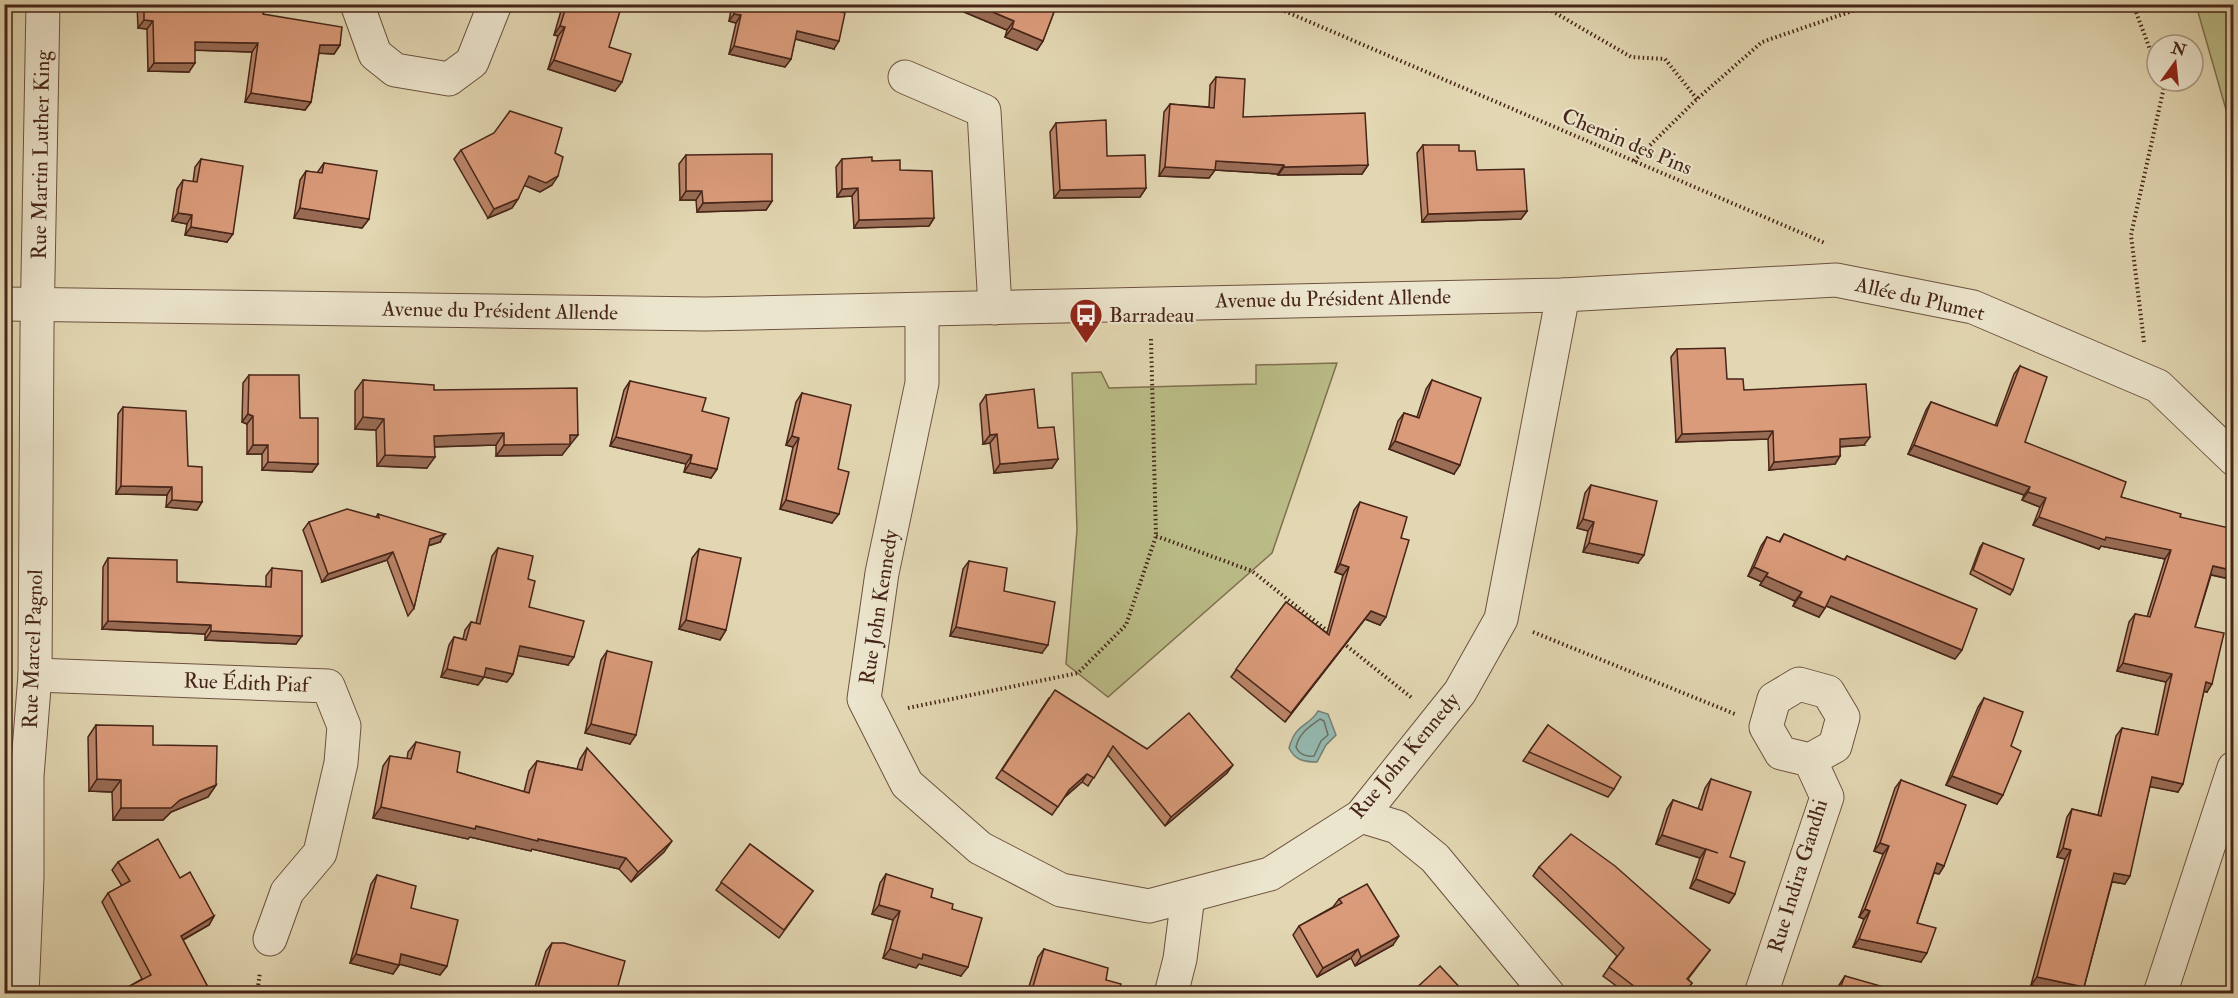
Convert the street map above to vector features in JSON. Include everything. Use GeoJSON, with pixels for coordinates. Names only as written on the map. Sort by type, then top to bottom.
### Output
{"type":"FeatureCollection","features":[{"type":"Feature","properties":{"kind":"street","name":"Rue Martin Luther King"},"geometry":{"type":"LineString","coordinates":[[38,305],[43,4]]}},
{"type":"Feature","properties":{"kind":"street"},"geometry":{"type":"LineString","coordinates":[[357,4],[375,54],[395,70],[449,79],[472,62],[495,4]]}},
{"type":"Feature","properties":{"kind":"street"},"geometry":{"type":"LineString","coordinates":[[905,77],[984,111],[995,308]]}},
{"type":"Feature","properties":{"kind":"street","name":"Allée du Plumet"},"geometry":{"type":"LineString","coordinates":[[1563,295],[1836,280],[1973,307],[2158,386],[2234,459]]}},
{"type":"Feature","properties":{"kind":"street","name":"Avenue du Président Allende"},"geometry":{"type":"LineString","coordinates":[[4,304],[705,314],[922,311],[1150,303],[1563,295]]}},
{"type":"Feature","properties":{"kind":"street","name":"Rue John Kennedy"},"geometry":{"type":"LineString","coordinates":[[922,311],[922,383],[882,573],[864,699],[907,784],[980,848],[1060,890],[1149,906],[1270,874],[1361,816],[1460,692],[1501,619],[1563,295]]}},
{"type":"Feature","properties":{"kind":"street","name":"Rue Marcel Pagnol"},"geometry":{"type":"LineString","coordinates":[[22,993],[27,877],[16,776],[35,675],[38,305]]}},
{"type":"Feature","properties":{"kind":"street","name":"Rue Édith Piaf"},"geometry":{"type":"LineString","coordinates":[[35,675],[328,686],[344,726],[341,763],[320,853],[287,892],[270,939]]}},
{"type":"Feature","properties":{"kind":"street"},"geometry":{"type":"LineString","coordinates":[[1799,684],[1828,692],[1843,717],[1835,746],[1810,760],[1781,753],[1766,727],[1774,699],[1799,684]]}},
{"type":"Feature","properties":{"kind":"street","name":"Rue Indira Gandhi"},"geometry":{"type":"LineString","coordinates":[[1761,993],[1827,797],[1810,760]]}},
{"type":"Feature","properties":{"kind":"street"},"geometry":{"type":"LineString","coordinates":[[2160,993],[2234,768]]}},
{"type":"Feature","properties":{"kind":"street"},"geometry":{"type":"LineString","coordinates":[[1361,816],[1397,827],[1435,858],[1548,993]]}},
{"type":"Feature","properties":{"kind":"street"},"geometry":{"type":"LineString","coordinates":[[1171,993],[1180,959],[1188,896]]}},
{"type":"Feature","properties":{"kind":"path","name":"Chemin des Pins"},"geometry":{"type":"LineString","coordinates":[[1268,4],[1831,246]]}},
{"type":"Feature","properties":{"kind":"path"},"geometry":{"type":"LineString","coordinates":[[1540,4],[1631,57],[1665,59],[1697,99]]}},
{"type":"Feature","properties":{"kind":"path"},"geometry":{"type":"LineString","coordinates":[[1634,161],[1697,99],[1762,42],[1862,6],[1881,4]]}},
{"type":"Feature","properties":{"kind":"path"},"geometry":{"type":"LineString","coordinates":[[2133,4],[2145,36]]}},
{"type":"Feature","properties":{"kind":"path"},"geometry":{"type":"LineString","coordinates":[[2149,382],[2131,235],[2163,93]]}},
{"type":"Feature","properties":{"kind":"path"},"geometry":{"type":"LineString","coordinates":[[872,715],[1078,673],[1126,625],[1155,536],[1150,303]]}},
{"type":"Feature","properties":{"kind":"path"},"geometry":{"type":"LineString","coordinates":[[1155,536],[1252,571],[1439,719]]}},
{"type":"Feature","properties":{"kind":"path"},"geometry":{"type":"LineString","coordinates":[[1501,619],[1766,727]]}},
{"type":"Feature","properties":{"kind":"green space"},"geometry":{"type":"Polygon","coordinates":[[[2196,5],[2233,5],[2233,134],[2205,33],[2196,5]]]}},
{"type":"Feature","properties":{"kind":"green space"},"geometry":{"type":"Polygon","coordinates":[[[1337,363],[1272,553],[1108,697],[1066,664],[1077,530],[1072,373],[1101,372],[1109,388],[1256,384],[1256,365],[1337,363]]]}},
{"type":"Feature","properties":{"kind":"water"},"geometry":{"type":"Polygon","coordinates":[[[1318,711],[1328,714],[1336,735],[1326,745],[1317,762],[1304,761],[1297,758],[1289,748],[1295,734],[1318,711]]]}},
{"type":"Feature","properties":{"kind":"building"},"geometry":{"type":"Polygon","coordinates":[[[144,4],[264,4],[263,14],[342,27],[340,45],[320,45],[311,102],[251,93],[258,43],[195,42],[195,63],[154,63],[153,21],[144,20],[144,4]]]}},
{"type":"Feature","properties":{"kind":"building"},"geometry":{"type":"Polygon","coordinates":[[[567,4],[609,4],[621,8],[609,47],[631,54],[622,82],[554,60],[565,27],[560,26],[567,4]]]}},
{"type":"Feature","properties":{"kind":"building"},"geometry":{"type":"Polygon","coordinates":[[[736,4],[811,4],[845,13],[839,41],[797,31],[791,59],[734,46],[741,15],[734,14],[736,4]]]}},
{"type":"Feature","properties":{"kind":"building"},"geometry":{"type":"Polygon","coordinates":[[[974,4],[1057,4],[1043,41],[1012,28],[1014,21],[974,4]]]}},
{"type":"Feature","properties":{"kind":"building"},"geometry":{"type":"Polygon","coordinates":[[[1216,77],[1245,79],[1243,117],[1365,113],[1368,165],[1284,167],[1284,165],[1216,161],[1215,170],[1165,167],[1170,104],[1214,108],[1216,77]]]}},
{"type":"Feature","properties":{"kind":"building"},"geometry":{"type":"Polygon","coordinates":[[[510,111],[562,128],[555,153],[563,157],[558,176],[546,183],[529,176],[518,199],[494,209],[461,150],[494,133],[510,111]]]}},
{"type":"Feature","properties":{"kind":"building"},"geometry":{"type":"Polygon","coordinates":[[[1106,120],[1107,156],[1145,155],[1146,188],[1060,190],[1056,123],[1106,120]]]}},
{"type":"Feature","properties":{"kind":"building"},"geometry":{"type":"Polygon","coordinates":[[[1423,145],[1459,145],[1459,151],[1475,151],[1477,170],[1524,169],[1527,211],[1428,214],[1423,145]]]}},
{"type":"Feature","properties":{"kind":"building"},"geometry":{"type":"Polygon","coordinates":[[[772,154],[772,201],[703,203],[702,191],[686,191],[686,155],[772,154]]]}},
{"type":"Feature","properties":{"kind":"building"},"geometry":{"type":"Polygon","coordinates":[[[872,157],[872,161],[900,160],[900,170],[932,171],[934,218],[859,220],[858,188],[842,189],[842,159],[872,157]]]}},
{"type":"Feature","properties":{"kind":"building"},"geometry":{"type":"Polygon","coordinates":[[[201,159],[243,166],[233,234],[191,227],[192,215],[178,213],[183,180],[197,182],[201,159]]]}},
{"type":"Feature","properties":{"kind":"building"},"geometry":{"type":"Polygon","coordinates":[[[324,163],[377,171],[369,219],[300,208],[306,171],[322,173],[324,163]]]}},
{"type":"Feature","properties":{"kind":"building"},"geometry":{"type":"Polygon","coordinates":[[[1725,348],[1727,379],[1743,379],[1744,390],[1866,384],[1870,437],[1840,439],[1840,456],[1774,462],[1773,431],[1682,434],[1677,349],[1725,348]]]}},
{"type":"Feature","properties":{"kind":"building"},"geometry":{"type":"Polygon","coordinates":[[[2020,366],[2047,377],[2025,442],[2126,482],[2121,497],[2181,514],[2180,517],[2234,529],[2234,557],[2231,570],[2213,566],[2195,627],[2224,633],[2212,684],[2206,682],[2183,784],[2152,777],[2130,876],[2114,873],[2084,987],[2037,977],[2071,850],[2063,848],[2072,809],[2101,816],[2122,728],[2158,735],[2172,674],[2123,663],[2135,614],[2150,617],[2171,550],[2106,537],[2105,540],[2039,517],[2046,498],[2028,492],[2030,487],[1914,445],[1931,402],[1997,426],[2020,366]]]}},
{"type":"Feature","properties":{"kind":"building"},"geometry":{"type":"Polygon","coordinates":[[[249,375],[299,375],[300,418],[318,418],[318,464],[268,462],[268,445],[253,445],[253,416],[248,414],[249,375]]]}},
{"type":"Feature","properties":{"kind":"building"},"geometry":{"type":"Polygon","coordinates":[[[363,380],[434,385],[434,390],[577,388],[578,435],[570,435],[570,444],[504,445],[504,433],[434,436],[435,457],[385,455],[384,419],[363,417],[363,380]]]}},
{"type":"Feature","properties":{"kind":"building"},"geometry":{"type":"Polygon","coordinates":[[[1432,380],[1481,398],[1460,465],[1395,441],[1404,413],[1419,418],[1432,380]]]}},
{"type":"Feature","properties":{"kind":"building"},"geometry":{"type":"Polygon","coordinates":[[[630,381],[706,398],[702,411],[729,418],[717,469],[690,463],[692,455],[616,437],[630,381]]]}},
{"type":"Feature","properties":{"kind":"building"},"geometry":{"type":"Polygon","coordinates":[[[1034,389],[1038,428],[1054,427],[1058,459],[1000,464],[997,434],[990,435],[986,395],[1034,389]]]}},
{"type":"Feature","properties":{"kind":"building"},"geometry":{"type":"Polygon","coordinates":[[[802,393],[851,405],[838,469],[849,472],[839,514],[786,500],[799,438],[792,436],[802,393]]]}},
{"type":"Feature","properties":{"kind":"building"},"geometry":{"type":"Polygon","coordinates":[[[123,407],[186,411],[188,466],[202,467],[202,502],[172,500],[172,487],[121,486],[123,407]]]}},
{"type":"Feature","properties":{"kind":"building"},"geometry":{"type":"Polygon","coordinates":[[[1591,485],[1657,501],[1644,555],[1589,543],[1594,522],[1583,519],[1591,485]]]}},
{"type":"Feature","properties":{"kind":"building"},"geometry":{"type":"Polygon","coordinates":[[[1360,502],[1407,517],[1401,538],[1409,540],[1386,617],[1371,611],[1291,713],[1236,669],[1286,602],[1329,635],[1349,567],[1340,564],[1360,502]]]}},
{"type":"Feature","properties":{"kind":"building"},"geometry":{"type":"Polygon","coordinates":[[[347,509],[379,518],[378,514],[445,534],[430,539],[414,608],[393,552],[328,574],[309,522],[347,509]]]}},
{"type":"Feature","properties":{"kind":"building"},"geometry":{"type":"Polygon","coordinates":[[[1784,534],[1845,560],[1847,556],[1977,609],[1962,650],[1831,596],[1825,608],[1799,597],[1802,592],[1766,576],[1768,573],[1754,567],[1767,537],[1780,542],[1784,534]]]}},
{"type":"Feature","properties":{"kind":"building"},"geometry":{"type":"Polygon","coordinates":[[[1983,543],[2024,559],[2013,590],[1973,570],[1983,543]]]}},
{"type":"Feature","properties":{"kind":"building"},"geometry":{"type":"Polygon","coordinates":[[[498,548],[533,556],[528,579],[535,581],[529,607],[584,621],[574,657],[520,646],[513,674],[486,668],[484,677],[447,669],[454,637],[466,640],[471,622],[480,624],[498,548]]]}},
{"type":"Feature","properties":{"kind":"building"},"geometry":{"type":"Polygon","coordinates":[[[699,549],[741,558],[726,630],[686,620],[699,549]]]}},
{"type":"Feature","properties":{"kind":"building"},"geometry":{"type":"Polygon","coordinates":[[[108,558],[177,560],[177,582],[271,587],[272,568],[302,571],[302,636],[211,631],[211,625],[108,621],[108,558]]]}},
{"type":"Feature","properties":{"kind":"building"},"geometry":{"type":"Polygon","coordinates":[[[969,561],[1007,568],[1004,591],[1055,602],[1048,645],[956,627],[969,561]]]}},
{"type":"Feature","properties":{"kind":"building"},"geometry":{"type":"Polygon","coordinates":[[[607,651],[652,662],[636,735],[591,724],[607,651]]]}},
{"type":"Feature","properties":{"kind":"building"},"geometry":{"type":"Polygon","coordinates":[[[1055,690],[1147,749],[1189,713],[1233,765],[1171,817],[1113,746],[1094,778],[1087,774],[1069,790],[1058,807],[1002,770],[1055,690]]]}},
{"type":"Feature","properties":{"kind":"building"},"geometry":{"type":"Polygon","coordinates":[[[1984,698],[2023,712],[2011,746],[2021,751],[2003,795],[1952,776],[1984,698]]]}},
{"type":"Feature","properties":{"kind":"building"},"geometry":{"type":"Polygon","coordinates":[[[96,725],[153,726],[153,745],[217,746],[216,785],[180,800],[171,808],[121,808],[121,780],[97,779],[96,725]]]}},
{"type":"Feature","properties":{"kind":"building"},"geometry":{"type":"Polygon","coordinates":[[[1548,725],[1621,777],[1614,789],[1529,752],[1548,725]]]}},
{"type":"Feature","properties":{"kind":"building"},"geometry":{"type":"Polygon","coordinates":[[[416,742],[460,752],[457,772],[529,793],[537,761],[582,770],[587,748],[672,841],[638,872],[626,858],[476,826],[475,829],[381,807],[390,756],[411,759],[416,742]]]}},
{"type":"Feature","properties":{"kind":"building"},"geometry":{"type":"Polygon","coordinates":[[[1711,779],[1751,792],[1730,857],[1745,862],[1735,894],[1696,879],[1706,849],[1662,835],[1673,800],[1702,810],[1711,779]]]}},
{"type":"Feature","properties":{"kind":"building"},"geometry":{"type":"Polygon","coordinates":[[[1901,780],[1966,805],[1944,866],[1937,863],[1917,923],[1936,928],[1927,953],[1859,939],[1870,911],[1865,909],[1889,846],[1880,843],[1901,780]]]}},
{"type":"Feature","properties":{"kind":"building"},"geometry":{"type":"Polygon","coordinates":[[[1571,834],[1615,866],[1710,950],[1687,979],[1692,983],[1684,993],[1643,993],[1609,967],[1624,948],[1539,867],[1571,834]]]}},
{"type":"Feature","properties":{"kind":"building"},"geometry":{"type":"Polygon","coordinates":[[[158,839],[180,878],[190,872],[214,916],[181,936],[211,993],[129,993],[126,988],[151,975],[108,893],[130,881],[118,862],[158,839]]]}},
{"type":"Feature","properties":{"kind":"building"},"geometry":{"type":"Polygon","coordinates":[[[750,844],[813,891],[784,930],[721,882],[750,844]]]}},
{"type":"Feature","properties":{"kind":"building"},"geometry":{"type":"Polygon","coordinates":[[[886,874],[933,889],[931,897],[953,904],[952,909],[982,918],[968,967],[923,954],[922,959],[890,949],[900,911],[879,905],[886,874]]]}},
{"type":"Feature","properties":{"kind":"building"},"geometry":{"type":"Polygon","coordinates":[[[377,875],[416,886],[411,908],[458,920],[447,966],[401,954],[399,965],[356,954],[377,875]]]}},
{"type":"Feature","properties":{"kind":"building"},"geometry":{"type":"Polygon","coordinates":[[[1367,884],[1399,936],[1361,957],[1358,949],[1323,968],[1299,926],[1342,903],[1339,899],[1367,884]]]}},
{"type":"Feature","properties":{"kind":"building"},"geometry":{"type":"Polygon","coordinates":[[[552,943],[564,943],[625,961],[616,993],[601,990],[600,993],[536,993],[552,943]]]}},
{"type":"Feature","properties":{"kind":"building"},"geometry":{"type":"Polygon","coordinates":[[[1044,949],[1108,968],[1106,980],[1121,984],[1119,993],[1031,993],[1044,949]]]}},
{"type":"Feature","properties":{"kind":"building"},"geometry":{"type":"Polygon","coordinates":[[[1440,966],[1465,993],[1411,993],[1440,966]]]}},
{"type":"Feature","properties":{"kind":"building"},"geometry":{"type":"Polygon","coordinates":[[[1845,976],[1891,989],[1890,993],[1838,993],[1845,976]]]}},
{"type":"Feature","properties":{"kind":"place","name":"Barradeau"},"geometry":{"type":"Point","coordinates":[1086,344]}}]}
